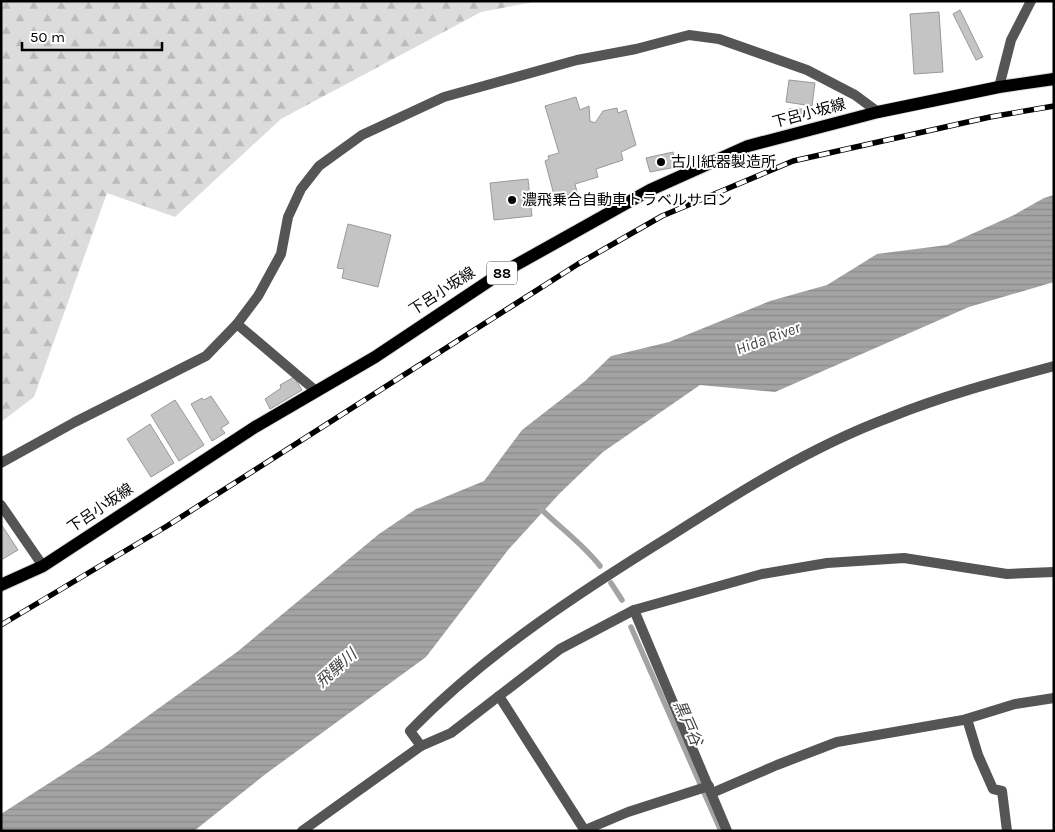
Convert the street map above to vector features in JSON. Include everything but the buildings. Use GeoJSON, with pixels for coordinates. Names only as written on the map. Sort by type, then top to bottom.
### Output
{"type":"FeatureCollection","features":[{"type":"Feature","properties":{"kind":"main road","name":"下呂小坂線"},"geometry":{"type":"LineString","coordinates":[[1,585],[43,566],[239,438],[375,357],[498,274],[650,190],[748,146],[878,112],[999,87],[1054,79]]}},
{"type":"Feature","properties":{"kind":"street"},"geometry":{"type":"LineString","coordinates":[[999,87],[1011,40],[1031,1]]}},
{"type":"Feature","properties":{"kind":"street"},"geometry":{"type":"LineString","coordinates":[[1,463],[75,422],[206,356],[237,324],[258,296],[281,254],[288,217],[297,196],[319,166],[362,135],[444,97],[577,60],[636,49],[689,35],[719,39],[807,70],[855,95],[878,112]]}},
{"type":"Feature","properties":{"kind":"street"},"geometry":{"type":"LineString","coordinates":[[237,324],[316,391]]}},
{"type":"Feature","properties":{"kind":"street"},"geometry":{"type":"LineString","coordinates":[[421,746],[410,731],[470,675],[555,610],[730,498],[805,456],[887,418],[972,388],[1054,366]]}},
{"type":"Feature","properties":{"kind":"street"},"geometry":{"type":"LineString","coordinates":[[1,505],[43,566]]}},
{"type":"Feature","properties":{"kind":"street"},"geometry":{"type":"LineString","coordinates":[[302,831],[421,746],[451,733],[560,649],[634,610],[762,574],[827,563],[904,558],[1007,574],[1054,572]]}},
{"type":"Feature","properties":{"kind":"street"},"geometry":{"type":"LineString","coordinates":[[634,610],[711,789],[727,831]]}},
{"type":"Feature","properties":{"kind":"street"},"geometry":{"type":"LineString","coordinates":[[499,696],[585,831],[628,812],[697,791],[711,789],[837,742],[967,719],[1016,704],[1054,698]]}},
{"type":"Feature","properties":{"kind":"street"},"geometry":{"type":"LineString","coordinates":[[967,719],[978,755],[993,789],[1002,791],[1007,831]]}},
{"type":"Feature","properties":{"kind":"green space"},"geometry":{"type":"Polygon","coordinates":[[[1,1],[538,1],[481,12],[281,119],[175,217],[107,193],[34,397],[1,422],[1,1]]]}},
{"type":"Feature","properties":{"kind":"water"},"geometry":{"type":"Polygon","coordinates":[[[1054,195],[1054,282],[969,307],[775,392],[700,385],[603,452],[560,493],[508,550],[426,657],[267,773],[194,831],[1,831],[1,814],[102,749],[237,652],[379,534],[416,509],[484,481],[522,430],[585,381],[611,356],[669,342],[770,301],[827,285],[877,254],[947,245],[1014,215],[1044,198],[1054,195]]]}},
{"type":"Feature","properties":{"kind":"waterway","name":"黒戸谷"},"geometry":{"type":"LineString","coordinates":[[539,507],[600,566]]}},
{"type":"Feature","properties":{"kind":"waterway","name":"黒戸谷"},"geometry":{"type":"LineString","coordinates":[[611,583],[622,600]]}},
{"type":"Feature","properties":{"kind":"waterway","name":"黒戸谷"},"geometry":{"type":"LineString","coordinates":[[631,627],[721,831]]}},
{"type":"Feature","properties":{"kind":"railway"},"geometry":{"type":"LineString","coordinates":[[1,625],[167,526],[578,264],[662,216],[793,161],[990,117],[1054,106]]}},
{"type":"Feature","properties":{"kind":"place","name":"古川紙器製造所"},"geometry":{"type":"Point","coordinates":[661,162]}},
{"type":"Feature","properties":{"kind":"place","name":"濃飛乗合自動車トラベルサロン"},"geometry":{"type":"Point","coordinates":[512,200]}},
{"type":"Feature","properties":{"kind":"water label","name":"Hida River"},"geometry":{"type":"Point","coordinates":[768,338]}},
{"type":"Feature","properties":{"kind":"water label","name":"飛騨川"},"geometry":{"type":"Point","coordinates":[336,668]}}]}
